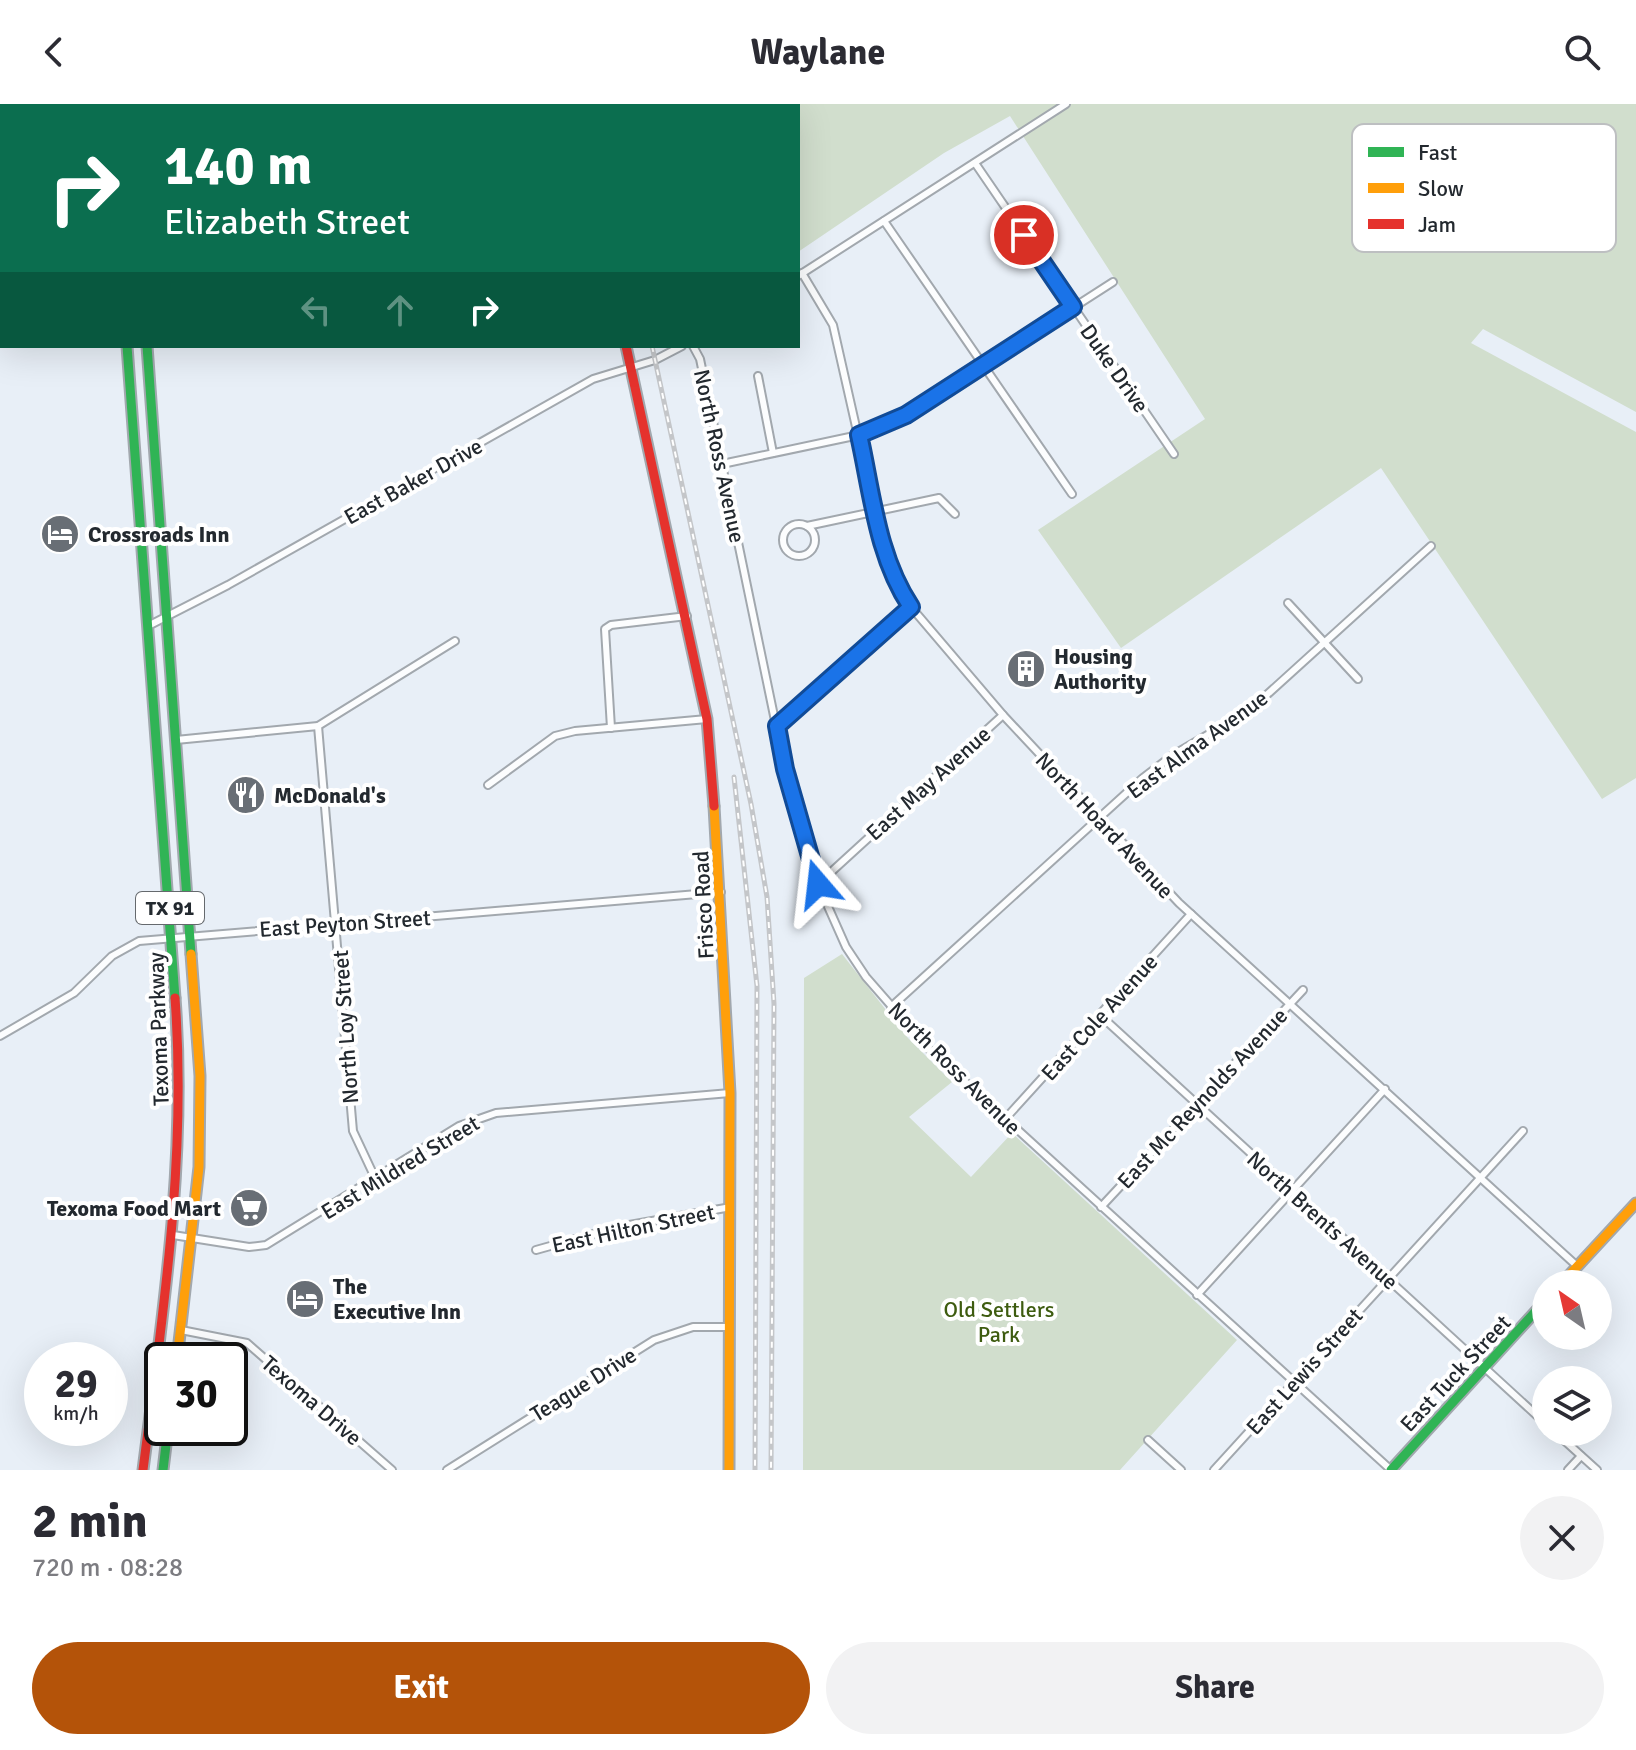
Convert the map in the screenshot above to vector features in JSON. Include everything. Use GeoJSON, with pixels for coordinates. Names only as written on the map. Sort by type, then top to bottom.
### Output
{"type":"FeatureCollection","features":[{"type":"Feature","properties":{"kind":"main road","name":"Texoma Parkway"},"geometry":{"type":"LineString","coordinates":[[127,348],[181,1074],[180,1162],[173,1235],[143,1470]]}},
{"type":"Feature","properties":{"kind":"main road","name":"Texoma Parkway"},"geometry":{"type":"LineString","coordinates":[[147,348],[191,935],[200,1098],[199,1167],[179,1342]]}},
{"type":"Feature","properties":{"kind":"main road","name":"Frisco Road"},"geometry":{"type":"LineString","coordinates":[[627,348],[707,719],[721,892],[730,1093],[729,1470]]}},
{"type":"Feature","properties":{"kind":"main road"},"geometry":{"type":"LineString","coordinates":[[1573,1270],[1636,1203]]}},
{"type":"Feature","properties":{"kind":"main road","name":"East Tuck Street"},"geometry":{"type":"LineString","coordinates":[[1391,1470],[1532,1316]]}},
{"type":"Feature","properties":{"kind":"main road"},"geometry":{"type":"LineString","coordinates":[[163,1470],[166,1446]]}},
{"type":"Feature","properties":{"kind":"street"},"geometry":{"type":"LineString","coordinates":[[800,274],[1066,104]]}},
{"type":"Feature","properties":{"kind":"street","name":"Duke Drive"},"geometry":{"type":"LineString","coordinates":[[975,163],[1174,454]]}},
{"type":"Feature","properties":{"kind":"street"},"geometry":{"type":"LineString","coordinates":[[884,221],[1072,494]]}},
{"type":"Feature","properties":{"kind":"street","name":"North Hoard Avenue"},"geometry":{"type":"LineString","coordinates":[[800,274],[833,325],[884,551],[899,589],[911,607],[1003,715],[1191,914],[1577,1266]]}},
{"type":"Feature","properties":{"kind":"street"},"geometry":{"type":"LineString","coordinates":[[722,464],[859,435],[906,415],[1113,282]]}},
{"type":"Feature","properties":{"kind":"street","name":"East Baker Drive"},"geometry":{"type":"LineString","coordinates":[[148,626],[593,379],[655,360],[678,348]]}},
{"type":"Feature","properties":{"kind":"street","name":"North Ross Avenue"},"geometry":{"type":"LineString","coordinates":[[694,348],[700,359],[785,769],[818,884],[846,947],[891,1007],[929,1049],[1391,1470]]}},
{"type":"Feature","properties":{"kind":"street"},"geometry":{"type":"LineString","coordinates":[[758,376],[773,453]]}},
{"type":"Feature","properties":{"kind":"street"},"geometry":{"type":"LineString","coordinates":[[807,526],[814,534],[811,550],[801,556],[791,554],[784,546],[785,532],[792,525],[807,526],[939,498],[955,514]]}},
{"type":"Feature","properties":{"kind":"street","name":"East Alma Avenue"},"geometry":{"type":"LineString","coordinates":[[891,1007],[1099,818],[1173,755],[1250,710],[1431,546]]}},
{"type":"Feature","properties":{"kind":"street"},"geometry":{"type":"LineString","coordinates":[[1288,603],[1358,679]]}},
{"type":"Feature","properties":{"kind":"street"},"geometry":{"type":"LineString","coordinates":[[777,726],[911,607]]}},
{"type":"Feature","properties":{"kind":"street"},"geometry":{"type":"LineString","coordinates":[[611,728],[605,629],[611,625],[687,616]]}},
{"type":"Feature","properties":{"kind":"street"},"geometry":{"type":"LineString","coordinates":[[176,740],[318,726],[455,641]]}},
{"type":"Feature","properties":{"kind":"street","name":"East May Avenue"},"geometry":{"type":"LineString","coordinates":[[818,884],[1003,715]]}},
{"type":"Feature","properties":{"kind":"street"},"geometry":{"type":"LineString","coordinates":[[488,785],[555,736],[707,719]]}},
{"type":"Feature","properties":{"kind":"street","name":"North Loy Street"},"geometry":{"type":"LineString","coordinates":[[318,726],[353,1131],[376,1180]]}},
{"type":"Feature","properties":{"kind":"street","name":"East Peyton Street"},"geometry":{"type":"LineString","coordinates":[[0,1036],[74,993],[127,945],[172,936],[721,892]]}},
{"type":"Feature","properties":{"kind":"street","name":"East Cole Avenue"},"geometry":{"type":"LineString","coordinates":[[1005,1119],[1191,914]]}},
{"type":"Feature","properties":{"kind":"street","name":"East Mc Reynolds Avenue"},"geometry":{"type":"LineString","coordinates":[[1101,1207],[1303,990]]}},
{"type":"Feature","properties":{"kind":"street","name":"North Brents Avenue"},"geometry":{"type":"LineString","coordinates":[[1101,1016],[1532,1411]]}},
{"type":"Feature","properties":{"kind":"street"},"geometry":{"type":"LineString","coordinates":[[1197,1295],[1385,1089]]}},
{"type":"Feature","properties":{"kind":"street","name":"East Mildred Street"},"geometry":{"type":"LineString","coordinates":[[173,1235],[249,1247],[266,1245],[376,1180],[459,1126],[496,1113],[730,1093]]}},
{"type":"Feature","properties":{"kind":"street","name":"East Lewis Street"},"geometry":{"type":"LineString","coordinates":[[1214,1470],[1523,1131]]}},
{"type":"Feature","properties":{"kind":"street","name":"East Hilton Street"},"geometry":{"type":"LineString","coordinates":[[536,1250],[618,1227],[731,1207]]}},
{"type":"Feature","properties":{"kind":"street","name":"Teague Drive"},"geometry":{"type":"LineString","coordinates":[[447,1470],[654,1340],[693,1327],[730,1327]]}},
{"type":"Feature","properties":{"kind":"street","name":"Texoma Drive"},"geometry":{"type":"LineString","coordinates":[[181,1330],[247,1343],[392,1470]]}},
{"type":"Feature","properties":{"kind":"street"},"geometry":{"type":"LineString","coordinates":[[1148,1440],[1181,1470]]}},
{"type":"Feature","properties":{"kind":"street"},"geometry":{"type":"LineString","coordinates":[[1570,1446],[1597,1470]]}},
{"type":"Feature","properties":{"kind":"street"},"geometry":{"type":"LineString","coordinates":[[1568,1470],[1581,1456]]}},
{"type":"Feature","properties":{"kind":"green space"},"geometry":{"type":"Polygon","coordinates":[[[800,104],[1636,104],[1636,412],[1483,329],[1471,343],[1636,432],[1636,778],[1602,799],[1381,468],[1121,648],[1038,530],[1205,419],[1010,116],[944,153],[800,251],[800,104]]]}},
{"type":"Feature","properties":{"kind":"green space","name":"Old Settlers Park"},"geometry":{"type":"Polygon","coordinates":[[[842,954],[908,1038],[952,1082],[909,1117],[971,1177],[1012,1133],[1237,1340],[1120,1470],[803,1470],[804,978],[842,954]]]}},
{"type":"Feature","properties":{"kind":"railway"},"geometry":{"type":"LineString","coordinates":[[652,348],[751,804],[767,897],[774,1004],[771,1470]]}},
{"type":"Feature","properties":{"kind":"railway"},"geometry":{"type":"LineString","coordinates":[[734,777],[757,986],[755,1470]]}},
{"type":"Feature","properties":{"kind":"traffic: fast"},"geometry":{"type":"LineString","coordinates":[[127,348],[175,998]]}},
{"type":"Feature","properties":{"kind":"traffic: fast"},"geometry":{"type":"LineString","coordinates":[[147,348],[191,954]]}},
{"type":"Feature","properties":{"kind":"traffic: fast"},"geometry":{"type":"LineString","coordinates":[[1391,1470],[1532,1315]]}},
{"type":"Feature","properties":{"kind":"traffic: fast"},"geometry":{"type":"LineString","coordinates":[[163,1470],[166,1446]]}},
{"type":"Feature","properties":{"kind":"traffic: slow"},"geometry":{"type":"LineString","coordinates":[[714,806],[730,1093],[729,1470]]}},
{"type":"Feature","properties":{"kind":"traffic: slow"},"geometry":{"type":"LineString","coordinates":[[179,1342],[199,1167],[200,1076],[191,954]]}},
{"type":"Feature","properties":{"kind":"traffic: slow"},"geometry":{"type":"LineString","coordinates":[[1574,1270],[1636,1203]]}},
{"type":"Feature","properties":{"kind":"traffic: jam"},"geometry":{"type":"LineString","coordinates":[[626,348],[707,719],[714,806]]}},
{"type":"Feature","properties":{"kind":"traffic: jam"},"geometry":{"type":"LineString","coordinates":[[143,1470],[171,1235],[178,1117],[175,998]]}},
{"type":"Feature","properties":{"kind":"place","name":"Crossroads Inn"},"geometry":{"type":"Point","coordinates":[60,534]}},
{"type":"Feature","properties":{"kind":"place","name":"Housing Authority"},"geometry":{"type":"Point","coordinates":[1026,669]}},
{"type":"Feature","properties":{"kind":"place","name":"McDonald's"},"geometry":{"type":"Point","coordinates":[246,795]}},
{"type":"Feature","properties":{"kind":"place","name":"Texoma Food Mart"},"geometry":{"type":"Point","coordinates":[249,1208]}},
{"type":"Feature","properties":{"kind":"place","name":"The Executive Inn"},"geometry":{"type":"Point","coordinates":[305,1299]}},
{"type":"Feature","properties":{"kind":"route"},"geometry":{"type":"LineString","coordinates":[[818,884],[785,769],[777,726],[911,607],[899,589],[884,551],[859,435],[906,415],[1073,307],[1024,235]]}}]}
